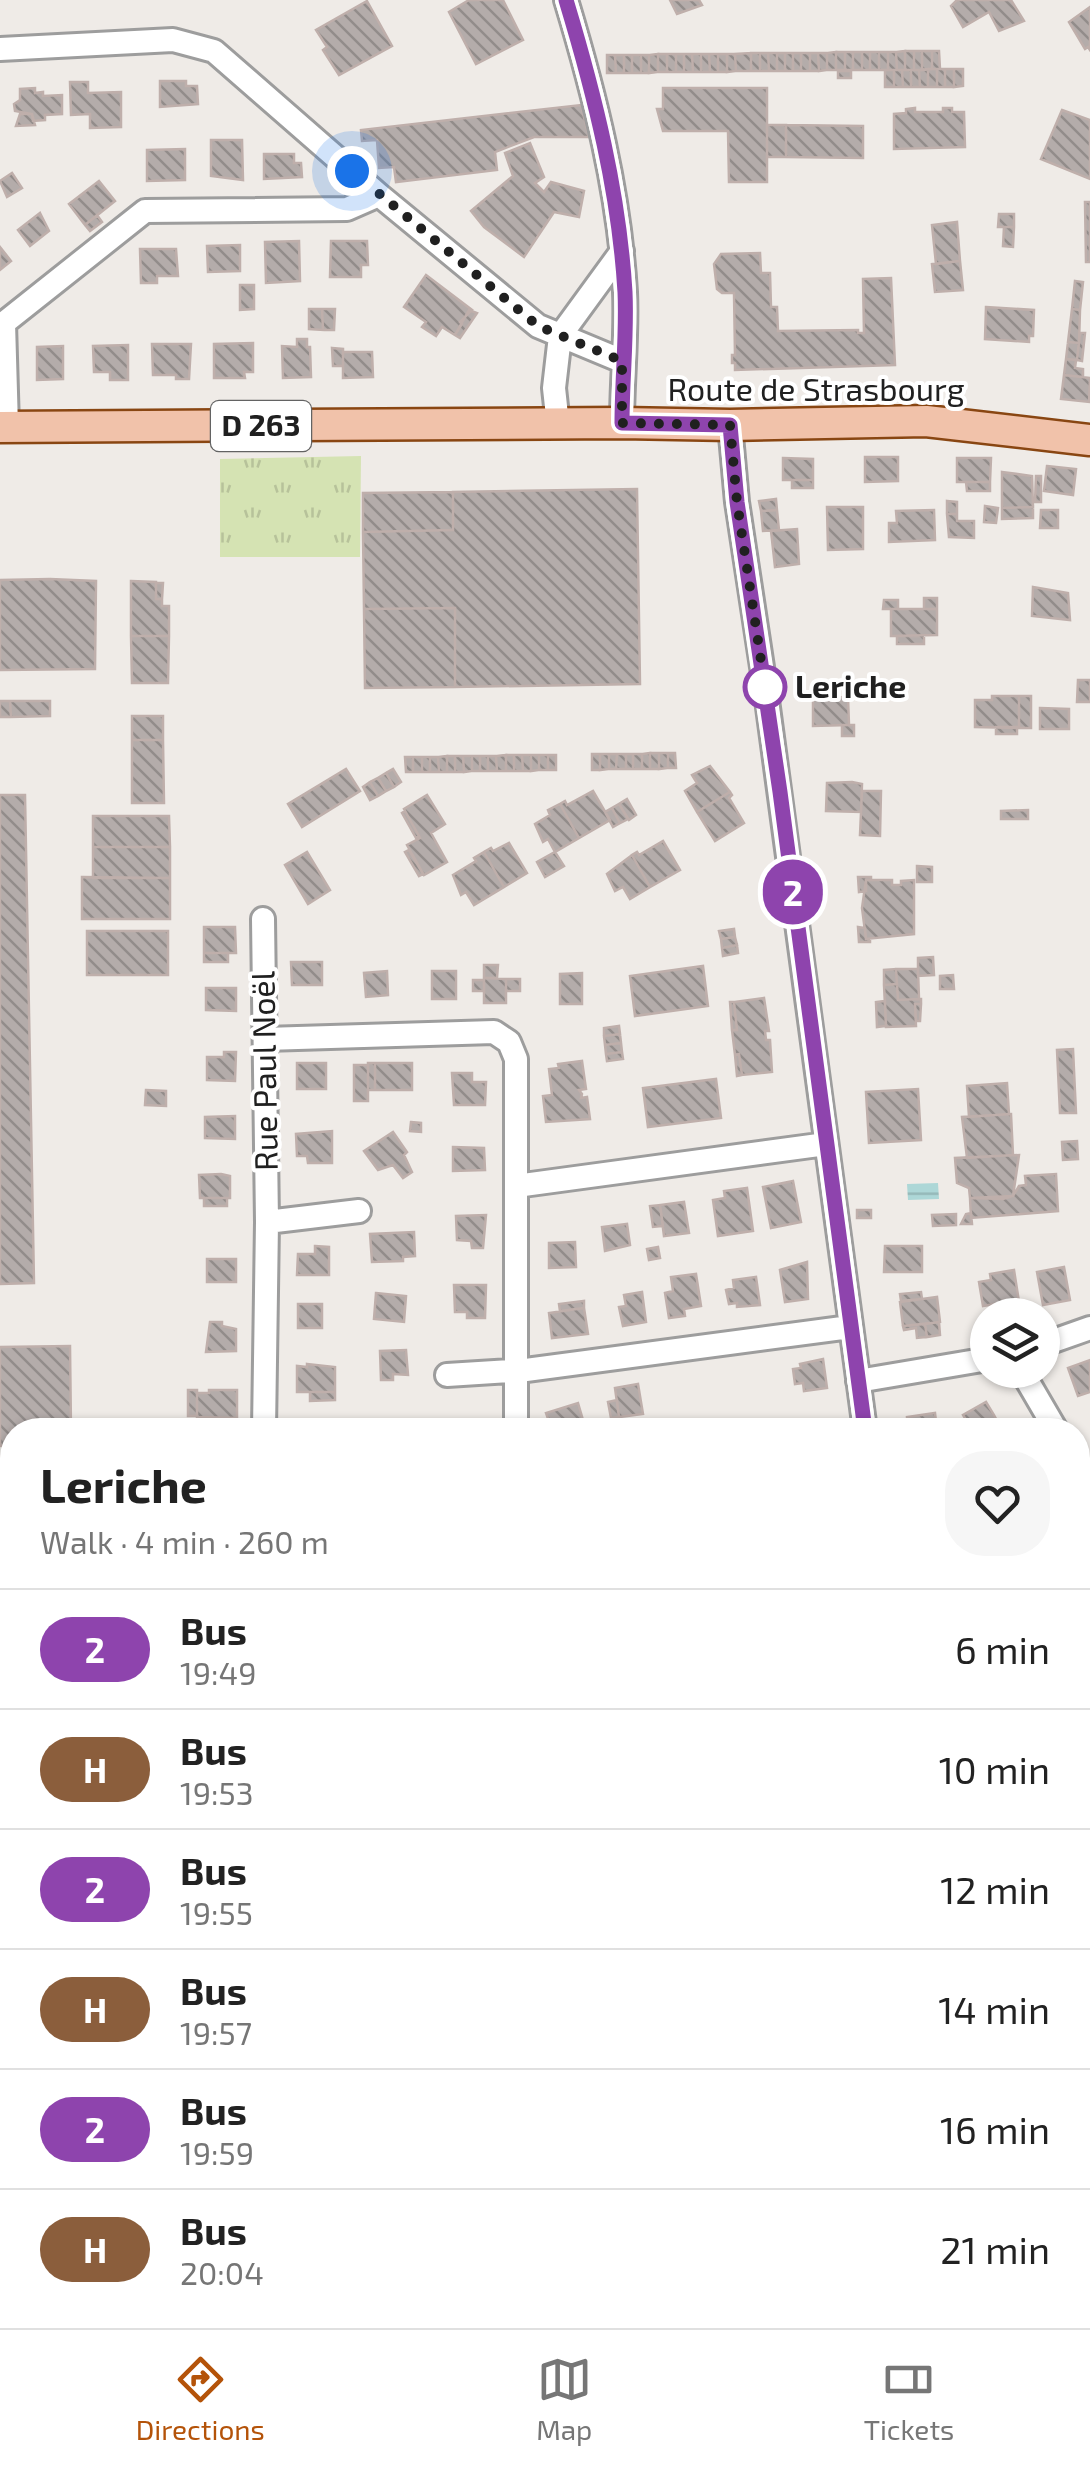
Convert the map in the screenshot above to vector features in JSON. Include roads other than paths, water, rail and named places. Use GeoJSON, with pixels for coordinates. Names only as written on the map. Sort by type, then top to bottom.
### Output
{"type":"FeatureCollection","features":[{"type":"Feature","properties":{"kind":"main road","name":"Route de Strasbourg"},"geometry":{"type":"LineString","coordinates":[[3,427],[936,421],[1090,440]]}},
{"type":"Feature","properties":{"kind":"street"},"geometry":{"type":"LineString","coordinates":[[566,0],[600,119],[622,251],[622,423]]}},
{"type":"Feature","properties":{"kind":"street"},"geometry":{"type":"LineString","coordinates":[[0,49],[173,40],[214,51],[379,195],[538,326],[622,361]]}},
{"type":"Feature","properties":{"kind":"street"},"geometry":{"type":"LineString","coordinates":[[3,427],[4,323],[146,211],[347,209],[379,195]]}},
{"type":"Feature","properties":{"kind":"street"},"geometry":{"type":"LineString","coordinates":[[558,425],[554,388],[560,336],[622,251]]}},
{"type":"Feature","properties":{"kind":"street"},"geometry":{"type":"LineString","coordinates":[[730,425],[737,502],[863,1418]]}},
{"type":"Feature","properties":{"kind":"street","name":"Rue Paul Noël"},"geometry":{"type":"LineString","coordinates":[[264,920],[264,1418]]}},
{"type":"Feature","properties":{"kind":"street"},"geometry":{"type":"LineString","coordinates":[[265,1039],[494,1032],[509,1042],[516,1059],[516,1418]]}},
{"type":"Feature","properties":{"kind":"street"},"geometry":{"type":"LineString","coordinates":[[516,1186],[826,1144]]}},
{"type":"Feature","properties":{"kind":"street","name":"Rue Paul Noël"},"geometry":{"type":"LineString","coordinates":[[267,1222],[360,1211]]}},
{"type":"Feature","properties":{"kind":"street"},"geometry":{"type":"LineString","coordinates":[[448,1375],[516,1371],[850,1327]]}},
{"type":"Feature","properties":{"kind":"street"},"geometry":{"type":"LineString","coordinates":[[1060,1339],[1090,1328]]}},
{"type":"Feature","properties":{"kind":"street"},"geometry":{"type":"LineString","coordinates":[[858,1381],[970,1362]]}},
{"type":"Feature","properties":{"kind":"street"},"geometry":{"type":"LineString","coordinates":[[1032,1388],[1049,1418]]}},
{"type":"Feature","properties":{"kind":"water"},"geometry":{"type":"Polygon","coordinates":[[[938,1183],[939,1199],[908,1200],[907,1184],[938,1183]]]}},
{"type":"Feature","properties":{"kind":"place","name":"Leriche"},"geometry":{"type":"Point","coordinates":[765,687]}}]}
